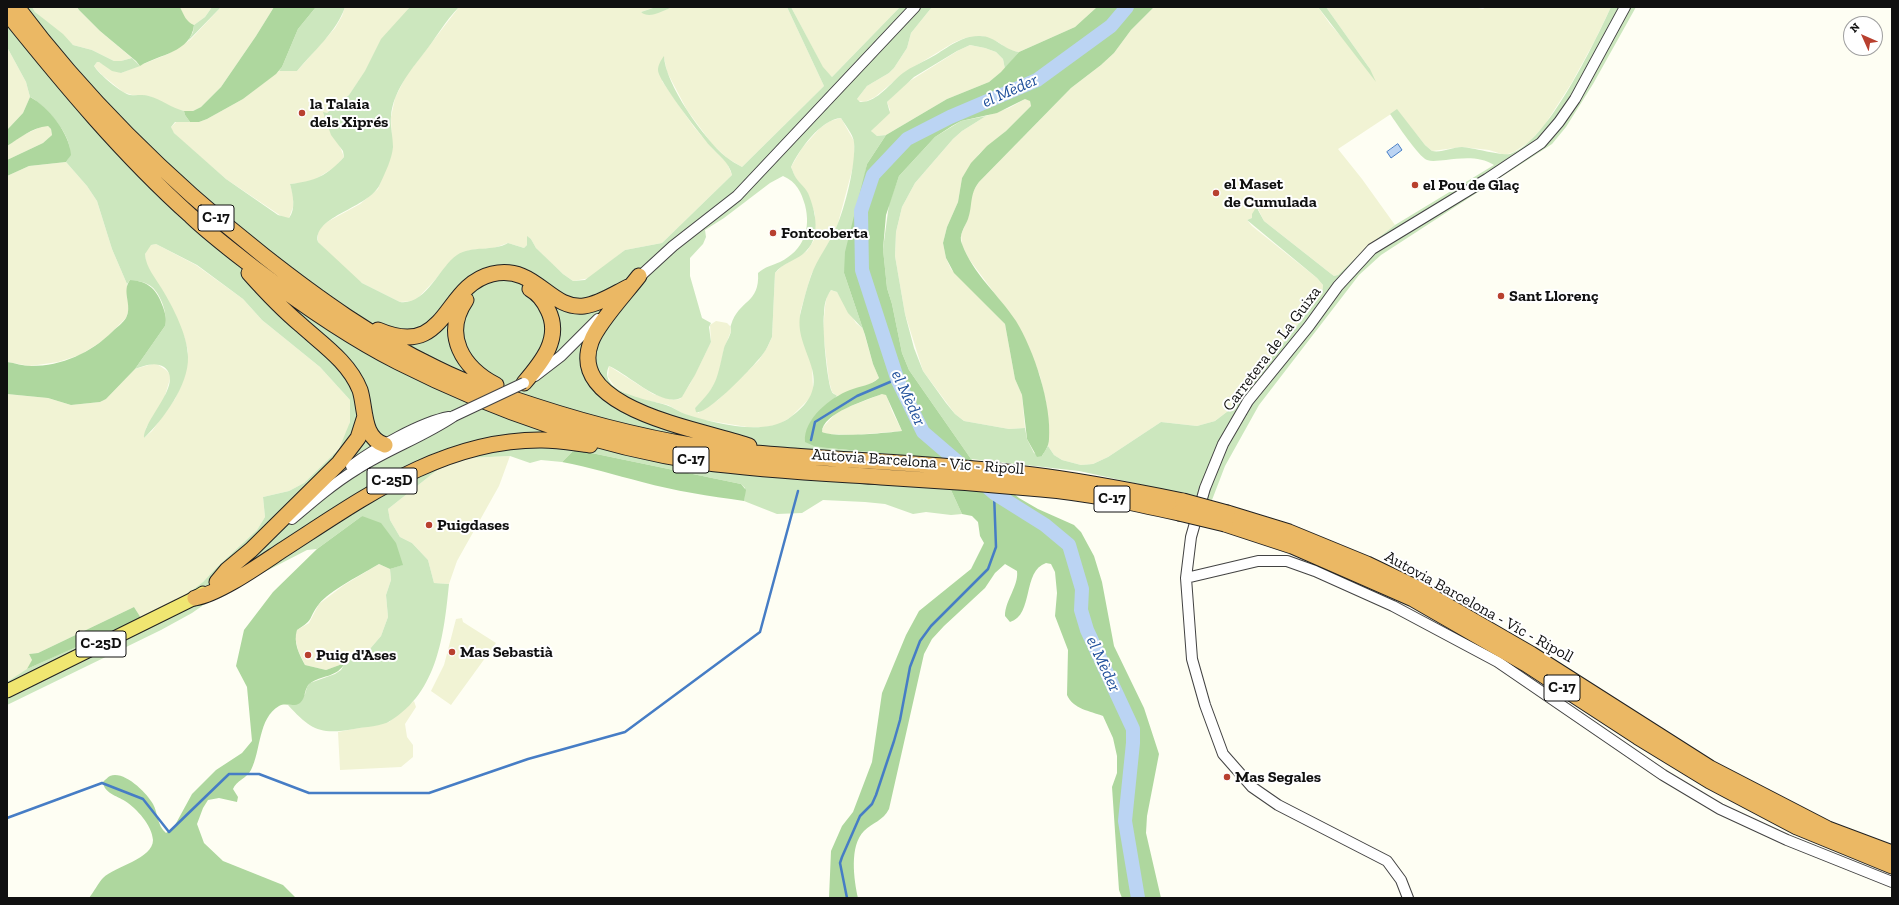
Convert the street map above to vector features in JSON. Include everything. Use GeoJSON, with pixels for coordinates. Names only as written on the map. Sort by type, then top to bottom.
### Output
{"type":"FeatureCollection","features":[{"type":"Feature","properties":{"kind":"highway","name":"Autovia Barcelona - Vic - Ripoll"},"geometry":{"type":"LineString","coordinates":[[17,7],[48,46],[98,103],[165,172],[214,216],[304,288],[347,318],[394,346],[439,370],[505,397],[631,434],[724,450],[1032,475],[1118,488],[1181,507],[1289,532],[1367,564],[1415,587],[1531,654],[1710,768],[1828,829],[1892,853]]}},
{"type":"Feature","properties":{"kind":"highway","name":"Autovia Barcelona - Vic - Ripoll"},"geometry":{"type":"LineString","coordinates":[[7,13],[118,144],[190,216],[225,246],[307,306],[396,361],[504,409],[548,425],[613,444],[703,462],[796,472],[1044,489],[1181,507]]}},
{"type":"Feature","properties":{"kind":"highway"},"geometry":{"type":"LineString","coordinates":[[225,246],[276,301],[347,368],[360,390],[365,415],[372,436],[380,443],[386,445]]}},
{"type":"Feature","properties":{"kind":"highway"},"geometry":{"type":"LineString","coordinates":[[347,318],[388,334],[406,337],[419,335],[430,330],[441,322],[460,295],[470,284],[484,277],[498,273],[514,274],[528,278],[560,301],[578,306],[597,303],[628,287]]}},
{"type":"Feature","properties":{"kind":"highway"},"geometry":{"type":"LineString","coordinates":[[639,276],[598,329],[590,343],[589,365],[595,378],[610,395],[637,410],[670,424],[741,443],[769,454]]}},
{"type":"Feature","properties":{"kind":"highway"},"geometry":{"type":"LineString","coordinates":[[516,399],[513,394],[487,380],[472,368],[458,344],[456,325],[460,310],[470,296],[488,284],[510,281],[522,284],[540,296],[550,312],[553,328],[550,347],[537,368],[524,383]]}},
{"type":"Feature","properties":{"kind":"highway"},"geometry":{"type":"LineString","coordinates":[[217,582],[227,570],[251,550],[339,463],[358,438],[365,415]]}},
{"type":"Feature","properties":{"kind":"highway","name":"C-25D"},"geometry":{"type":"LineString","coordinates":[[195,598],[204,596],[250,571],[400,476],[441,458],[472,449],[516,442],[542,440],[608,448],[613,444]]}},
{"type":"Feature","properties":{"kind":"highway","name":"Autovia Barcelona - Vic - Ripoll"},"geometry":{"type":"LineString","coordinates":[[1226,518],[1413,599],[1526,664],[1638,737],[1710,781],[1797,827],[1892,866]]}},
{"type":"Feature","properties":{"kind":"main road","name":"C-25D"},"geometry":{"type":"LineString","coordinates":[[7,691],[195,598],[217,582]]}},
{"type":"Feature","properties":{"kind":"street"},"geometry":{"type":"LineString","coordinates":[[217,582],[233,572],[261,549],[292,519],[326,491],[358,468],[433,430],[451,418],[524,383],[561,356],[639,276],[673,246],[737,196],[915,7]]}},
{"type":"Feature","properties":{"kind":"street","name":"Carretera de La Guixa"},"geometry":{"type":"LineString","coordinates":[[1408,898],[1401,880],[1386,861],[1272,802],[1252,786],[1223,754],[1205,705],[1192,659],[1186,578],[1191,537],[1205,488],[1222,444],[1248,401],[1338,286],[1372,249],[1487,179],[1541,143],[1560,122],[1575,99],[1625,7]]}},
{"type":"Feature","properties":{"kind":"street"},"geometry":{"type":"LineString","coordinates":[[292,519],[298,509],[330,480],[360,459],[439,419],[451,418]]}},
{"type":"Feature","properties":{"kind":"street"},"geometry":{"type":"LineString","coordinates":[[1186,578],[1258,561],[1287,561],[1315,572],[1393,606],[1498,662],[1663,775],[1713,805],[1787,840],[1892,882]]}},
{"type":"Feature","properties":{"kind":"green space"},"geometry":{"type":"Polygon","coordinates":[[[7,7],[32,7],[35,12],[63,34],[73,45],[92,50],[114,61],[132,58],[140,66],[121,73],[112,71],[99,62],[97,62],[94,66],[110,83],[126,94],[149,96],[184,111],[190,122],[175,122],[171,127],[174,133],[226,179],[278,215],[289,218],[293,210],[293,197],[290,184],[314,179],[326,173],[344,157],[343,151],[331,135],[323,112],[327,113],[349,95],[365,71],[381,39],[410,7],[459,7],[449,18],[413,67],[399,90],[392,107],[392,152],[380,184],[365,200],[324,225],[319,233],[318,242],[362,283],[400,302],[418,298],[457,255],[469,250],[502,246],[508,243],[524,248],[527,245],[527,236],[531,239],[536,248],[563,274],[573,281],[585,280],[625,250],[662,243],[732,175],[729,166],[698,131],[665,85],[658,70],[664,56],[666,68],[678,96],[697,125],[717,149],[742,167],[824,86],[787,7],[791,7],[823,67],[832,77],[900,7],[932,7],[911,33],[907,48],[894,68],[889,73],[867,86],[857,99],[860,102],[878,96],[906,71],[966,38],[980,36],[990,38],[1009,49],[1019,52],[1005,69],[1003,59],[996,52],[970,45],[957,51],[914,77],[887,102],[890,113],[871,131],[877,136],[886,135],[867,164],[844,273],[863,329],[848,313],[837,292],[831,290],[824,307],[824,341],[830,387],[832,392],[837,396],[811,421],[828,448],[923,457],[951,490],[962,514],[951,515],[926,512],[913,514],[885,504],[823,500],[802,513],[777,514],[744,501],[745,488],[741,484],[577,450],[572,452],[562,462],[541,460],[530,463],[510,456],[468,458],[452,462],[436,471],[388,509],[390,520],[400,537],[412,543],[428,560],[434,583],[449,584],[441,642],[436,660],[428,678],[419,694],[406,709],[387,723],[342,731],[324,731],[317,729],[303,720],[288,705],[293,705],[305,694],[310,683],[335,674],[341,670],[345,663],[369,650],[381,636],[388,617],[386,595],[391,580],[390,569],[402,565],[362,516],[317,549],[307,550],[212,599],[192,613],[161,630],[7,705],[7,682],[27,669],[179,600],[203,582],[257,530],[265,517],[263,497],[289,491],[304,483],[339,449],[350,422],[350,400],[320,367],[262,320],[243,299],[197,265],[156,244],[151,245],[145,254],[146,259],[149,268],[166,296],[183,331],[188,357],[187,368],[180,390],[167,412],[144,438],[150,421],[167,391],[170,382],[169,374],[164,367],[157,364],[135,369],[165,326],[165,310],[155,290],[150,285],[130,280],[127,284],[112,249],[97,201],[87,186],[66,162],[70,155],[66,136],[45,108],[30,97],[26,82],[7,47],[7,7]],[[841,118],[833,120],[818,129],[799,152],[791,167],[796,178],[807,191],[811,200],[816,225],[815,233],[809,248],[803,254],[781,267],[775,273],[772,337],[766,350],[758,360],[731,389],[710,406],[702,411],[696,412],[695,408],[703,400],[716,381],[724,348],[731,331],[731,326],[739,310],[756,291],[758,273],[766,267],[780,262],[788,257],[795,251],[804,238],[807,222],[805,205],[795,184],[783,176],[770,183],[724,218],[705,230],[706,237],[703,244],[690,258],[690,276],[702,318],[711,323],[709,327],[711,342],[695,375],[682,397],[675,400],[656,394],[645,389],[609,366],[607,375],[610,383],[627,394],[669,406],[685,414],[709,421],[737,426],[765,427],[777,424],[788,419],[804,405],[812,392],[814,379],[802,340],[800,326],[801,311],[808,284],[839,219],[852,174],[854,142],[851,133],[841,118]]]}},
{"type":"Feature","properties":{"kind":"green space"},"geometry":{"type":"Polygon","coordinates":[[[32,7],[77,7],[100,31],[132,58],[114,61],[92,50],[73,45],[35,12],[32,7]]]}},
{"type":"Feature","properties":{"kind":"green space"},"geometry":{"type":"Polygon","coordinates":[[[77,7],[180,7],[187,20],[194,25],[192,34],[187,42],[181,47],[140,66],[100,31],[77,7]]]}},
{"type":"Feature","properties":{"kind":"green space"},"geometry":{"type":"Polygon","coordinates":[[[180,7],[212,7],[205,17],[194,25],[190,24],[184,17],[180,7]]]}},
{"type":"Feature","properties":{"kind":"green space"},"geometry":{"type":"Polygon","coordinates":[[[212,7],[221,7],[188,41],[193,32],[194,25],[205,17],[212,7]]]}},
{"type":"Feature","properties":{"kind":"green space"},"geometry":{"type":"Polygon","coordinates":[[[221,7],[274,7],[221,87],[201,107],[193,111],[175,109],[149,96],[132,95],[123,92],[102,75],[94,66],[97,62],[99,62],[121,73],[168,54],[190,40],[221,7]]]}},
{"type":"Feature","properties":{"kind":"green space"},"geometry":{"type":"Polygon","coordinates":[[[274,7],[316,7],[298,29],[282,67],[276,74],[243,99],[207,119],[199,122],[190,122],[184,111],[193,111],[201,107],[221,87],[274,7]]]}},
{"type":"Feature","properties":{"kind":"green space"},"geometry":{"type":"Polygon","coordinates":[[[316,7],[345,7],[331,33],[297,71],[279,71],[298,29],[316,7]]]}},
{"type":"Feature","properties":{"kind":"green space"},"geometry":{"type":"Polygon","coordinates":[[[345,7],[410,7],[349,95],[327,113],[344,157],[335,167],[311,182],[290,184],[293,195],[293,207],[289,218],[284,218],[226,179],[180,139],[172,131],[171,127],[177,121],[199,122],[207,119],[243,99],[279,71],[297,71],[335,28],[345,7]]]}},
{"type":"Feature","properties":{"kind":"green space"},"geometry":{"type":"Polygon","coordinates":[[[459,7],[656,7],[641,12],[650,15],[673,7],[787,7],[824,86],[742,167],[727,158],[712,144],[687,110],[667,72],[664,57],[662,81],[694,127],[727,163],[732,175],[662,243],[625,250],[590,278],[573,281],[549,261],[536,248],[531,239],[527,237],[527,245],[524,248],[508,243],[494,248],[471,250],[462,253],[447,265],[415,301],[400,302],[362,283],[351,275],[318,242],[318,233],[319,229],[327,222],[360,204],[378,189],[392,151],[391,117],[395,98],[406,76],[459,7]]]}},
{"type":"Feature","properties":{"kind":"green space"},"geometry":{"type":"Polygon","coordinates":[[[656,7],[673,7],[652,15],[641,12],[656,7]]]}},
{"type":"Feature","properties":{"kind":"green space"},"geometry":{"type":"Polygon","coordinates":[[[791,7],[900,7],[832,77],[823,68],[791,7]]]}},
{"type":"Feature","properties":{"kind":"green space"},"geometry":{"type":"Polygon","coordinates":[[[932,7],[1097,7],[1075,27],[1019,52],[1009,50],[998,42],[982,36],[965,38],[953,43],[904,73],[875,97],[865,102],[858,101],[857,99],[867,86],[889,73],[894,68],[907,48],[911,33],[932,7]]]}},
{"type":"Feature","properties":{"kind":"green space"},"geometry":{"type":"Polygon","coordinates":[[[1097,7],[1154,7],[1131,30],[1114,53],[1071,88],[979,182],[972,196],[968,219],[962,231],[961,237],[962,244],[967,255],[979,275],[1016,321],[1023,333],[1035,362],[1045,394],[1048,410],[1049,439],[1047,448],[1042,456],[1037,457],[1027,439],[1022,395],[1015,379],[1005,324],[954,273],[946,258],[943,243],[947,227],[958,202],[962,178],[971,163],[987,146],[1006,131],[1031,106],[1030,101],[1025,99],[997,113],[961,121],[935,137],[899,176],[886,215],[883,249],[887,288],[892,304],[902,353],[909,370],[971,459],[1019,498],[1038,509],[1074,525],[1081,532],[1094,556],[1102,582],[1114,646],[1144,708],[1159,754],[1147,816],[1146,833],[1161,898],[1122,898],[1119,890],[1112,787],[1117,773],[1117,756],[1113,738],[1103,716],[1087,711],[1078,706],[1070,700],[1067,695],[1068,650],[1055,616],[1057,593],[1055,572],[1051,564],[1046,563],[1039,568],[1034,575],[1030,583],[1026,602],[1017,618],[1010,622],[1005,616],[1007,604],[1016,582],[1017,571],[1005,564],[995,573],[985,588],[932,639],[924,654],[889,809],[881,819],[864,831],[859,837],[856,845],[854,854],[854,873],[858,898],[829,898],[831,851],[842,826],[853,812],[872,762],[882,693],[906,635],[919,611],[971,569],[984,543],[980,536],[978,522],[972,516],[962,514],[951,490],[923,457],[828,448],[814,446],[805,442],[806,433],[813,417],[827,403],[843,393],[869,384],[879,378],[873,364],[844,273],[845,252],[867,164],[886,135],[947,99],[989,82],[1001,72],[1019,52],[1075,27],[1097,7]],[[882,394],[837,413],[824,425],[822,432],[828,434],[849,435],[902,431],[886,395],[882,394]]]}},
{"type":"Feature","properties":{"kind":"green space"},"geometry":{"type":"Polygon","coordinates":[[[1154,7],[1318,7],[1330,24],[1370,69],[1326,7],[1473,7],[1483,9],[1486,7],[1611,7],[1571,84],[1544,126],[1529,142],[1514,152],[1505,155],[1489,150],[1462,147],[1432,151],[1425,145],[1397,110],[1338,149],[1395,225],[1369,245],[1338,275],[1334,276],[1264,221],[1257,207],[1252,218],[1247,220],[1252,226],[1317,278],[1323,285],[1322,294],[1232,408],[1215,421],[1197,426],[1161,422],[1108,457],[1093,464],[1081,465],[1062,460],[1054,455],[1048,446],[1049,440],[1046,402],[1040,376],[1029,348],[1016,322],[969,259],[962,245],[961,235],[968,218],[971,195],[979,182],[1071,88],[1114,53],[1131,30],[1154,7]]]}},
{"type":"Feature","properties":{"kind":"green space"},"geometry":{"type":"Polygon","coordinates":[[[1318,7],[1326,7],[1370,69],[1376,82],[1318,7]]]}},
{"type":"Feature","properties":{"kind":"green space"},"geometry":{"type":"Polygon","coordinates":[[[1611,7],[1636,7],[1593,84],[1566,127],[1552,144],[1381,255],[1359,275],[1259,405],[1225,466],[1212,500],[1079,471],[971,459],[909,370],[902,353],[892,304],[887,288],[883,249],[889,204],[899,176],[935,137],[961,121],[986,116],[962,131],[953,139],[915,183],[902,207],[896,232],[895,256],[905,314],[914,348],[923,371],[955,414],[964,421],[1009,429],[1025,428],[1027,439],[1034,453],[1042,456],[1048,446],[1054,455],[1062,460],[1081,465],[1093,464],[1108,457],[1161,422],[1197,426],[1215,421],[1232,408],[1322,294],[1323,285],[1317,278],[1247,220],[1252,218],[1252,214],[1257,206],[1264,221],[1334,276],[1338,275],[1369,245],[1395,225],[1494,165],[1483,160],[1471,158],[1434,161],[1427,160],[1413,146],[1390,114],[1397,109],[1425,145],[1432,151],[1462,147],[1501,154],[1510,154],[1525,146],[1554,112],[1582,66],[1611,7]]]}},
{"type":"Feature","properties":{"kind":"green space"},"geometry":{"type":"Polygon","coordinates":[[[970,45],[996,52],[1003,59],[1005,69],[989,82],[947,99],[886,135],[877,136],[872,133],[871,131],[890,110],[887,102],[905,84],[959,50],[970,45]]]}},
{"type":"Feature","properties":{"kind":"green space"},"geometry":{"type":"Polygon","coordinates":[[[7,47],[26,82],[30,97],[23,113],[7,130],[7,47]]]}},
{"type":"Feature","properties":{"kind":"green space"},"geometry":{"type":"Polygon","coordinates":[[[30,97],[44,107],[57,122],[67,138],[71,155],[66,162],[29,166],[7,176],[7,160],[43,143],[52,135],[51,129],[48,126],[42,127],[26,134],[7,146],[7,130],[23,113],[30,97]]]}},
{"type":"Feature","properties":{"kind":"green space"},"geometry":{"type":"Polygon","coordinates":[[[1025,99],[1030,100],[1031,106],[1006,131],[979,154],[962,178],[958,202],[947,227],[943,243],[946,258],[951,269],[1005,324],[1015,379],[1022,395],[1025,428],[1009,429],[964,421],[955,414],[923,371],[905,314],[895,256],[896,232],[902,207],[915,183],[953,139],[962,131],[986,116],[1009,108],[1025,99]]]}},
{"type":"Feature","properties":{"kind":"green space"},"geometry":{"type":"Polygon","coordinates":[[[841,118],[854,141],[854,163],[837,227],[811,275],[800,313],[802,337],[812,365],[813,394],[810,398],[791,417],[778,425],[747,427],[698,419],[684,414],[668,405],[632,397],[615,387],[608,377],[609,366],[653,394],[673,400],[680,399],[690,384],[711,342],[710,325],[716,321],[727,323],[730,326],[731,331],[724,349],[718,378],[707,396],[695,408],[698,413],[718,400],[759,360],[772,337],[775,273],[782,266],[807,251],[814,240],[815,214],[807,192],[796,179],[791,167],[802,148],[820,128],[830,121],[841,118]]]}},
{"type":"Feature","properties":{"kind":"green space"},"geometry":{"type":"Polygon","coordinates":[[[43,126],[48,126],[51,129],[52,135],[43,143],[7,160],[7,146],[23,135],[43,126]]]}},
{"type":"Feature","properties":{"kind":"green space"},"geometry":{"type":"Polygon","coordinates":[[[66,162],[87,186],[97,201],[112,249],[127,284],[128,312],[126,318],[104,340],[80,355],[58,362],[30,366],[7,362],[7,176],[29,166],[66,162]]]}},
{"type":"Feature","properties":{"kind":"green space"},"geometry":{"type":"Polygon","coordinates":[[[156,244],[196,265],[243,299],[262,320],[320,367],[350,400],[352,410],[349,427],[339,449],[304,483],[289,491],[263,497],[265,517],[257,530],[203,582],[179,600],[141,618],[134,607],[38,653],[29,654],[32,660],[29,667],[23,673],[7,682],[7,394],[48,398],[71,405],[100,402],[106,399],[135,369],[157,364],[170,374],[170,379],[164,399],[146,428],[144,438],[152,431],[175,399],[180,388],[184,378],[188,351],[184,336],[170,304],[146,265],[145,254],[147,249],[150,245],[156,244]]]}},
{"type":"Feature","properties":{"kind":"green space"},"geometry":{"type":"Polygon","coordinates":[[[130,280],[147,284],[155,291],[163,307],[166,316],[166,323],[135,369],[106,399],[100,402],[71,405],[48,398],[7,394],[7,362],[31,366],[54,364],[65,361],[86,352],[95,346],[122,323],[128,313],[127,289],[130,280]]]}},
{"type":"Feature","properties":{"kind":"green space"},"geometry":{"type":"Polygon","coordinates":[[[831,290],[837,292],[856,323],[863,329],[873,364],[879,378],[870,384],[837,396],[832,392],[829,381],[823,331],[825,306],[827,296],[831,290]]]}},
{"type":"Feature","properties":{"kind":"green space"},"geometry":{"type":"Polygon","coordinates":[[[882,394],[886,394],[892,411],[902,431],[854,435],[828,434],[821,432],[824,426],[838,411],[882,394]]]}},
{"type":"Feature","properties":{"kind":"green space"},"geometry":{"type":"Polygon","coordinates":[[[577,450],[741,484],[746,490],[744,501],[667,488],[562,462],[572,452],[577,450]]]}},
{"type":"Feature","properties":{"kind":"green space","name":"Puigdases"},"geometry":{"type":"Polygon","coordinates":[[[510,456],[499,486],[457,561],[449,584],[434,583],[428,560],[412,543],[400,537],[390,520],[388,509],[436,471],[452,462],[468,458],[510,456]]]}},
{"type":"Feature","properties":{"kind":"green space"},"geometry":{"type":"Polygon","coordinates":[[[362,516],[381,523],[396,543],[403,565],[390,569],[379,564],[347,582],[324,599],[319,604],[309,621],[297,630],[296,643],[305,665],[326,670],[345,663],[338,671],[309,684],[304,698],[300,703],[295,705],[282,705],[272,711],[267,718],[251,770],[234,786],[233,789],[238,797],[237,802],[219,798],[208,800],[203,808],[197,824],[204,843],[223,861],[283,885],[296,898],[89,898],[103,878],[147,852],[151,847],[153,840],[147,823],[139,813],[125,801],[108,792],[103,782],[110,776],[116,775],[128,779],[150,799],[163,830],[166,833],[174,827],[192,794],[216,770],[242,753],[252,741],[247,687],[236,666],[244,630],[273,592],[317,549],[362,516]]]}},
{"type":"Feature","properties":{"kind":"green space"},"geometry":{"type":"Polygon","coordinates":[[[379,564],[390,569],[391,580],[386,595],[388,617],[381,636],[369,650],[345,663],[326,670],[305,665],[298,650],[295,637],[297,630],[309,623],[319,604],[344,585],[379,564]]]}},
{"type":"Feature","properties":{"kind":"green space"},"geometry":{"type":"Polygon","coordinates":[[[134,607],[141,618],[27,669],[32,660],[29,654],[38,653],[134,607]]]}},
{"type":"Feature","properties":{"kind":"green space","name":"Mas Sebastià"},"geometry":{"type":"Polygon","coordinates":[[[462,618],[463,622],[496,643],[451,705],[431,691],[444,665],[456,619],[462,618]]]}},
{"type":"Feature","properties":{"kind":"green space"},"geometry":{"type":"Polygon","coordinates":[[[414,701],[416,707],[405,724],[407,737],[413,745],[413,757],[401,767],[340,770],[338,732],[389,722],[414,701]]]}},
{"type":"Feature","properties":{"kind":"water"},"geometry":{"type":"Polygon","coordinates":[[[1398,144],[1402,150],[1391,158],[1387,152],[1398,144]]]}},
{"type":"Feature","properties":{"kind":"waterway","name":"el Mèder"},"geometry":{"type":"LineString","coordinates":[[1127,7],[1111,26],[1037,80],[950,117],[907,139],[873,175],[861,211],[862,270],[898,381],[923,432],[994,493],[1045,525],[1069,545],[1082,589],[1081,610],[1087,630],[1133,729],[1133,743],[1125,821],[1138,898]]}},
{"type":"Feature","properties":{"kind":"waterway"},"geometry":{"type":"LineString","coordinates":[[811,440],[815,422],[857,396],[897,379]]}},
{"type":"Feature","properties":{"kind":"waterway"},"geometry":{"type":"LineString","coordinates":[[7,818],[102,783],[143,799],[169,832],[229,774],[259,774],[309,793],[429,793],[528,759],[625,732],[760,632],[798,491]]}},
{"type":"Feature","properties":{"kind":"waterway"},"geometry":{"type":"LineString","coordinates":[[847,898],[840,863],[860,816],[872,804],[876,795],[894,741],[900,720],[910,667],[920,641],[931,626],[988,569],[996,547],[994,493]]}},
{"type":"Feature","properties":{"kind":"place","name":"la Talaia dels Xiprés"},"geometry":{"type":"Point","coordinates":[302,113]}},
{"type":"Feature","properties":{"kind":"place","name":"el Pou de Glaç"},"geometry":{"type":"Point","coordinates":[1415,185]}},
{"type":"Feature","properties":{"kind":"place","name":"el Maset de Cumulada"},"geometry":{"type":"Point","coordinates":[1216,193]}},
{"type":"Feature","properties":{"kind":"place","name":"Fontcoberta"},"geometry":{"type":"Point","coordinates":[773,233]}},
{"type":"Feature","properties":{"kind":"place","name":"Sant Llorenç"},"geometry":{"type":"Point","coordinates":[1501,296]}},
{"type":"Feature","properties":{"kind":"place","name":"Puigdases"},"geometry":{"type":"Point","coordinates":[429,525]}},
{"type":"Feature","properties":{"kind":"place","name":"Mas Sebastià"},"geometry":{"type":"Point","coordinates":[452,652]}},
{"type":"Feature","properties":{"kind":"place","name":"Puig d'Ases"},"geometry":{"type":"Point","coordinates":[308,655]}},
{"type":"Feature","properties":{"kind":"place","name":"Mas Segales"},"geometry":{"type":"Point","coordinates":[1227,777]}}]}
